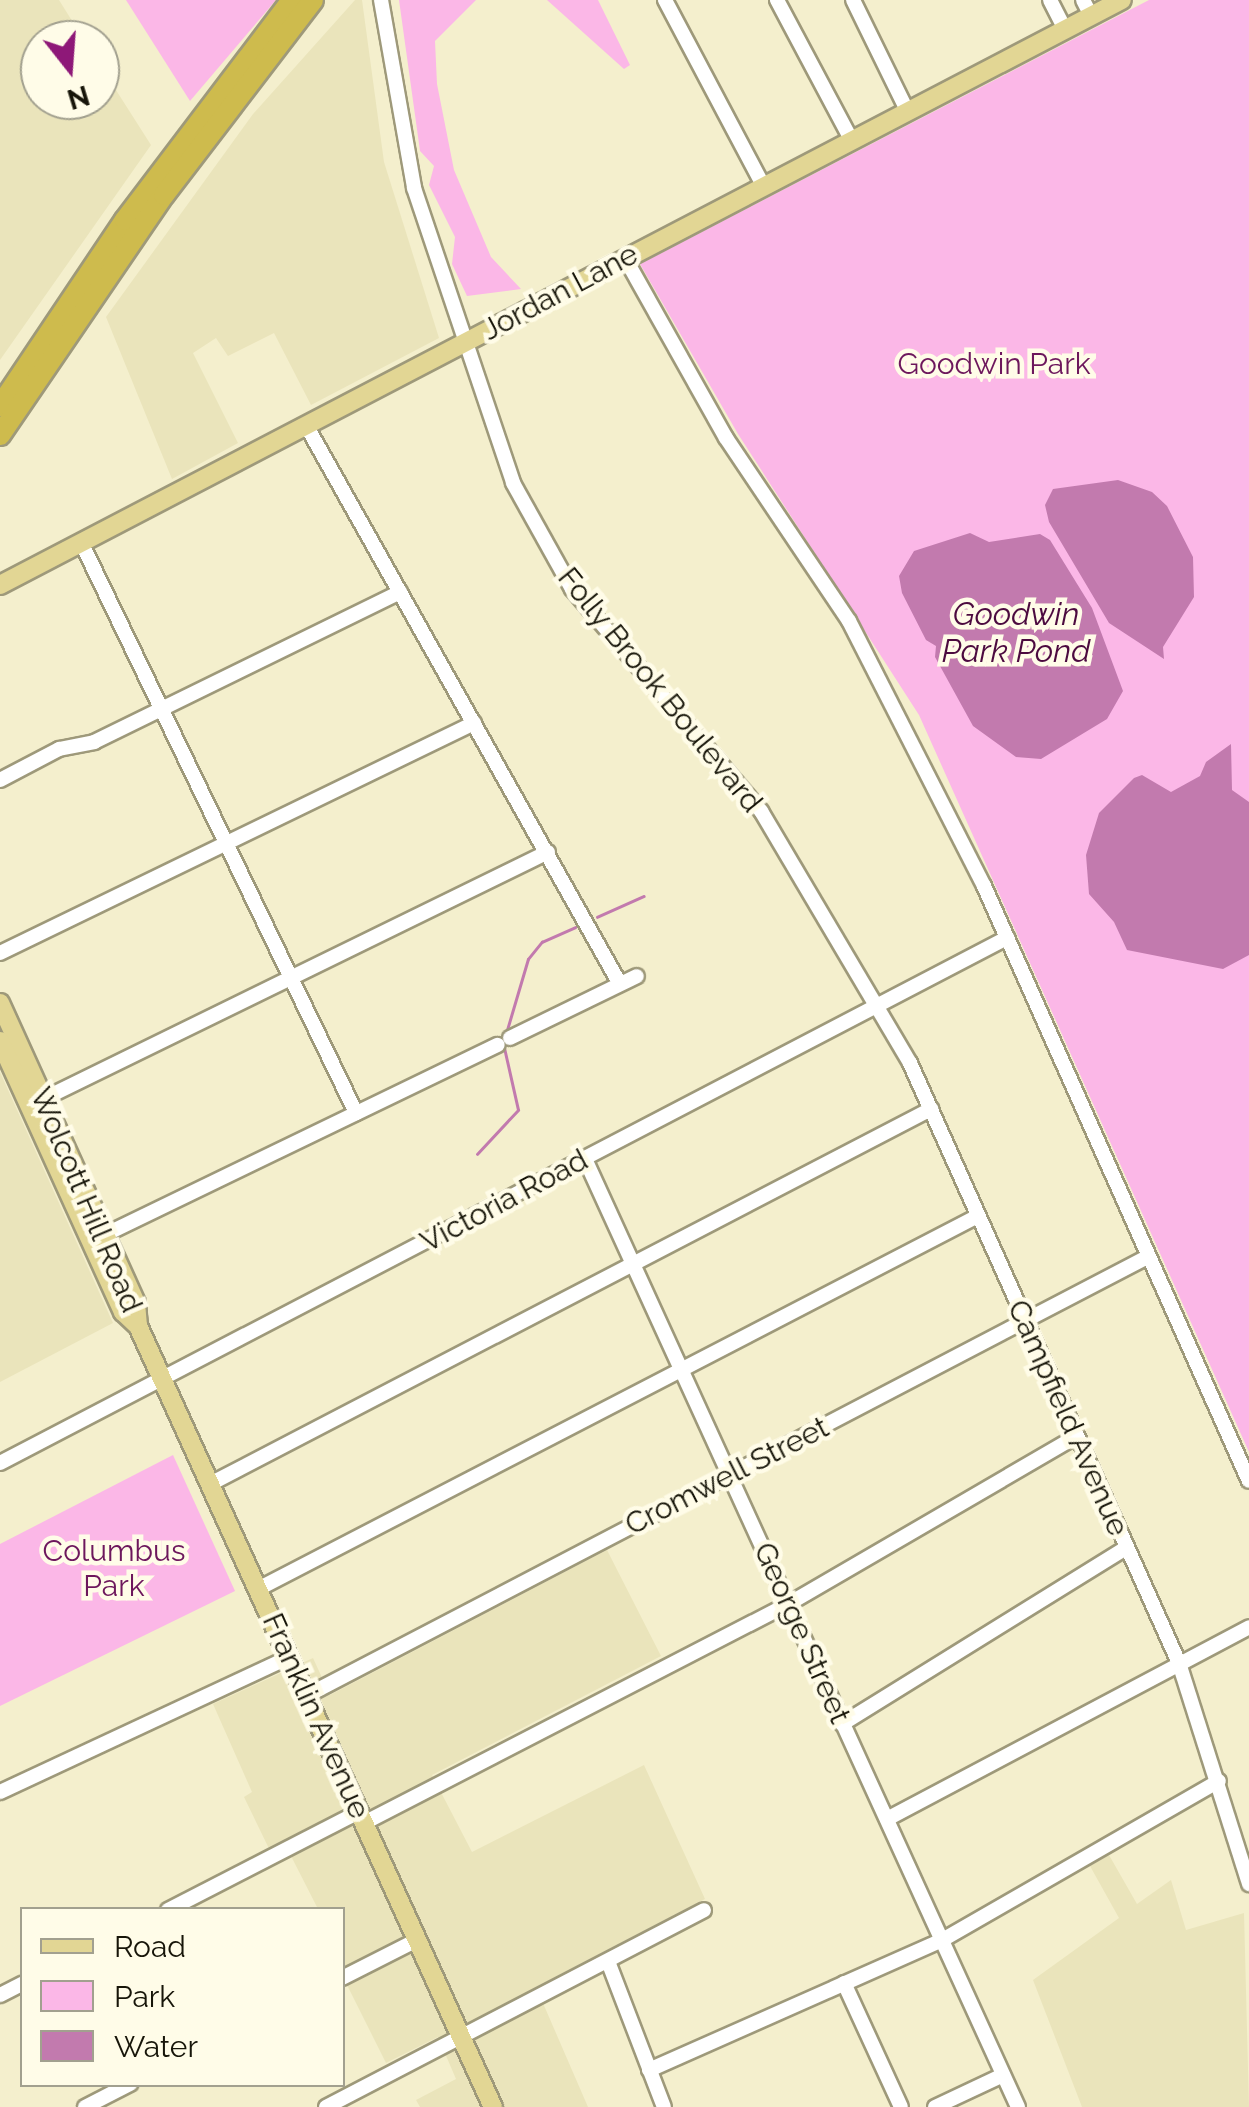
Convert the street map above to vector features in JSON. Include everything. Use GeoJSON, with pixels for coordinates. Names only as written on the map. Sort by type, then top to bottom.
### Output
{"type":"FeatureCollection","features":[{"type":"Feature","properties":{"kind":"highway"},"geometry":{"type":"LineString","coordinates":[[0,406],[135,207],[292,0]]}},
{"type":"Feature","properties":{"kind":"highway"},"geometry":{"type":"LineString","coordinates":[[0,434],[164,195],[313,0]]}},
{"type":"Feature","properties":{"kind":"main road","name":"Jordan Lane"},"geometry":{"type":"LineString","coordinates":[[0,585],[1066,30],[1087,8],[1122,0]]}},
{"type":"Feature","properties":{"kind":"main road","name":"Wolcott Hill Road"},"geometry":{"type":"LineString","coordinates":[[0,1003],[36,1102],[98,1238],[125,1316],[138,1326]]}},
{"type":"Feature","properties":{"kind":"main road","name":"Wolcott Hill Road"},"geometry":{"type":"LineString","coordinates":[[0,1040],[36,1102]]}},
{"type":"Feature","properties":{"kind":"main road","name":"Franklin Avenue"},"geometry":{"type":"LineString","coordinates":[[138,1326],[493,2107]]}},
{"type":"Feature","properties":{"kind":"street","name":"Folly Brook Boulevard"},"geometry":{"type":"LineString","coordinates":[[382,0],[408,163],[497,446],[544,545],[572,589],[741,783],[850,967]]}},
{"type":"Feature","properties":{"kind":"street"},"geometry":{"type":"LineString","coordinates":[[664,0],[763,185]]}},
{"type":"Feature","properties":{"kind":"street"},"geometry":{"type":"LineString","coordinates":[[777,0],[851,139]]}},
{"type":"Feature","properties":{"kind":"street"},"geometry":{"type":"LineString","coordinates":[[853,0],[907,110]]}},
{"type":"Feature","properties":{"kind":"street"},"geometry":{"type":"LineString","coordinates":[[1050,0],[1066,30]]}},
{"type":"Feature","properties":{"kind":"street"},"geometry":{"type":"LineString","coordinates":[[624,258],[726,438],[849,621],[1007,938],[1249,1481]]}},
{"type":"Feature","properties":{"kind":"street"},"geometry":{"type":"LineString","coordinates":[[306,425],[620,984]]}},
{"type":"Feature","properties":{"kind":"street"},"geometry":{"type":"LineString","coordinates":[[81,542],[356,1113]]}},
{"type":"Feature","properties":{"kind":"street"},"geometry":{"type":"LineString","coordinates":[[0,780],[400,592]]}},
{"type":"Feature","properties":{"kind":"street"},"geometry":{"type":"LineString","coordinates":[[0,953],[474,722]]}},
{"type":"Feature","properties":{"kind":"street"},"geometry":{"type":"LineString","coordinates":[[36,1102],[548,852]]}},
{"type":"Feature","properties":{"kind":"street","name":"Victoria Road"},"geometry":{"type":"LineString","coordinates":[[0,1463],[1007,938]]}},
{"type":"Feature","properties":{"kind":"street","name":"Campfield Avenue"},"geometry":{"type":"LineString","coordinates":[[850,967],[877,1008],[931,1109],[1179,1664],[1249,1884]]}},
{"type":"Feature","properties":{"kind":"street"},"geometry":{"type":"LineString","coordinates":[[98,1238],[637,976]]}},
{"type":"Feature","properties":{"kind":"street"},"geometry":{"type":"LineString","coordinates":[[210,1484],[931,1109]]}},
{"type":"Feature","properties":{"kind":"street","name":"George Street"},"geometry":{"type":"LineString","coordinates":[[585,1159],[628,1265],[682,1367],[1018,2107]]}},
{"type":"Feature","properties":{"kind":"street"},"geometry":{"type":"LineString","coordinates":[[258,1589],[978,1216]]}},
{"type":"Feature","properties":{"kind":"street","name":"Cromwell Street"},"geometry":{"type":"LineString","coordinates":[[306,1696],[1147,1258]]}},
{"type":"Feature","properties":{"kind":"street"},"geometry":{"type":"LineString","coordinates":[[174,1907],[790,1602],[1077,1436]]}},
{"type":"Feature","properties":{"kind":"street"},"geometry":{"type":"LineString","coordinates":[[842,1724],[1126,1548]]}},
{"type":"Feature","properties":{"kind":"street"},"geometry":{"type":"LineString","coordinates":[[886,1819],[1249,1626]]}},
{"type":"Feature","properties":{"kind":"street"},"geometry":{"type":"LineString","coordinates":[[0,1792],[289,1658]]}},
{"type":"Feature","properties":{"kind":"street"},"geometry":{"type":"LineString","coordinates":[[649,2070],[944,1939],[1219,1782]]}},
{"type":"Feature","properties":{"kind":"street"},"geometry":{"type":"LineString","coordinates":[[326,2107],[608,1964],[704,1910]]}},
{"type":"Feature","properties":{"kind":"street"},"geometry":{"type":"LineString","coordinates":[[345,1976],[417,1940]]}},
{"type":"Feature","properties":{"kind":"street"},"geometry":{"type":"LineString","coordinates":[[608,1964],[664,2107]]}},
{"type":"Feature","properties":{"kind":"street"},"geometry":{"type":"LineString","coordinates":[[844,1983],[901,2107]]}},
{"type":"Feature","properties":{"kind":"street"},"geometry":{"type":"LineString","coordinates":[[935,2107],[1003,2075]]}},
{"type":"Feature","properties":{"kind":"street"},"geometry":{"type":"LineString","coordinates":[[85,2107],[124,2087]]}},
{"type":"Feature","properties":{"kind":"shaded area"},"geometry":{"type":"Polygon","coordinates":[[[0,0],[59,0],[72,20],[20,20],[20,120],[120,120],[120,96],[151,145],[0,360],[0,0]]]}},
{"type":"Feature","properties":{"kind":"shaded area"},"geometry":{"type":"Polygon","coordinates":[[[355,0],[362,0],[384,162],[439,338],[311,405],[274,333],[228,356],[216,338],[193,353],[238,443],[172,479],[106,317],[253,114],[355,0]]]}},
{"type":"Feature","properties":{"kind":"shaded area"},"geometry":{"type":"Polygon","coordinates":[[[0,1072],[113,1323],[0,1382],[0,1072]]]}},
{"type":"Feature","properties":{"kind":"shaded area"},"geometry":{"type":"Polygon","coordinates":[[[607,1550],[661,1656],[432,1775],[472,1852],[644,1765],[705,1899],[536,1987],[588,2107],[420,2107],[416,2100],[456,2079],[438,2037],[386,2063],[345,1981],[345,1907],[317,1907],[291,1856],[276,1863],[244,1797],[252,1792],[213,1704],[313,1658],[330,1695],[607,1550]]]}},
{"type":"Feature","properties":{"kind":"shaded area"},"geometry":{"type":"Polygon","coordinates":[[[1109,1855],[1137,1904],[1171,1880],[1186,1930],[1244,1913],[1249,2107],[1082,2107],[1033,1980],[1119,1918],[1090,1866],[1109,1855]]]}},
{"type":"Feature","properties":{"kind":"green space"},"geometry":{"type":"Polygon","coordinates":[[[126,0],[276,0],[190,101],[126,0]]]}},
{"type":"Feature","properties":{"kind":"green space"},"geometry":{"type":"Polygon","coordinates":[[[399,0],[476,0],[435,41],[437,84],[454,170],[491,257],[521,289],[467,296],[452,264],[455,237],[429,185],[434,166],[420,151],[399,0]]]}},
{"type":"Feature","properties":{"kind":"green space"},"geometry":{"type":"Polygon","coordinates":[[[547,0],[598,0],[630,65],[624,69],[547,0]]]}},
{"type":"Feature","properties":{"kind":"green space","name":"Goodwin Park"},"geometry":{"type":"Polygon","coordinates":[[[1149,0],[1249,0],[1249,1452],[919,715],[738,434],[640,264],[1149,0]]]}},
{"type":"Feature","properties":{"kind":"green space","name":"Columbus Park"},"geometry":{"type":"Polygon","coordinates":[[[173,1455],[235,1591],[0,1706],[0,1544],[173,1455]]]}},
{"type":"Feature","properties":{"kind":"water","name":"Goodwin Park Pond"},"geometry":{"type":"Polygon","coordinates":[[[1118,480],[1152,492],[1167,506],[1193,557],[1194,597],[1163,647],[1164,659],[1109,623],[1049,522],[1045,505],[1053,489],[1118,480]]]}},
{"type":"Feature","properties":{"kind":"water","name":"Goodwin Park Pond"},"geometry":{"type":"Polygon","coordinates":[[[970,533],[989,542],[1040,534],[1050,540],[1092,608],[1123,691],[1107,719],[1041,759],[1016,757],[973,726],[935,657],[936,646],[926,640],[902,593],[899,576],[914,551],[970,533]]]}},
{"type":"Feature","properties":{"kind":"water"},"geometry":{"type":"Polygon","coordinates":[[[1231,744],[1232,790],[1249,802],[1249,955],[1223,969],[1127,950],[1114,922],[1089,894],[1086,855],[1099,813],[1134,778],[1142,775],[1171,792],[1200,776],[1206,762],[1231,744]]]}},
{"type":"Feature","properties":{"kind":"waterway"},"geometry":{"type":"LineString","coordinates":[[597,917],[644,896]]}},
{"type":"Feature","properties":{"kind":"waterway"},"geometry":{"type":"LineString","coordinates":[[504,1040],[528,959],[542,942],[575,927]]}},
{"type":"Feature","properties":{"kind":"waterway"},"geometry":{"type":"LineString","coordinates":[[477,1154],[518,1110],[504,1048]]}}]}
